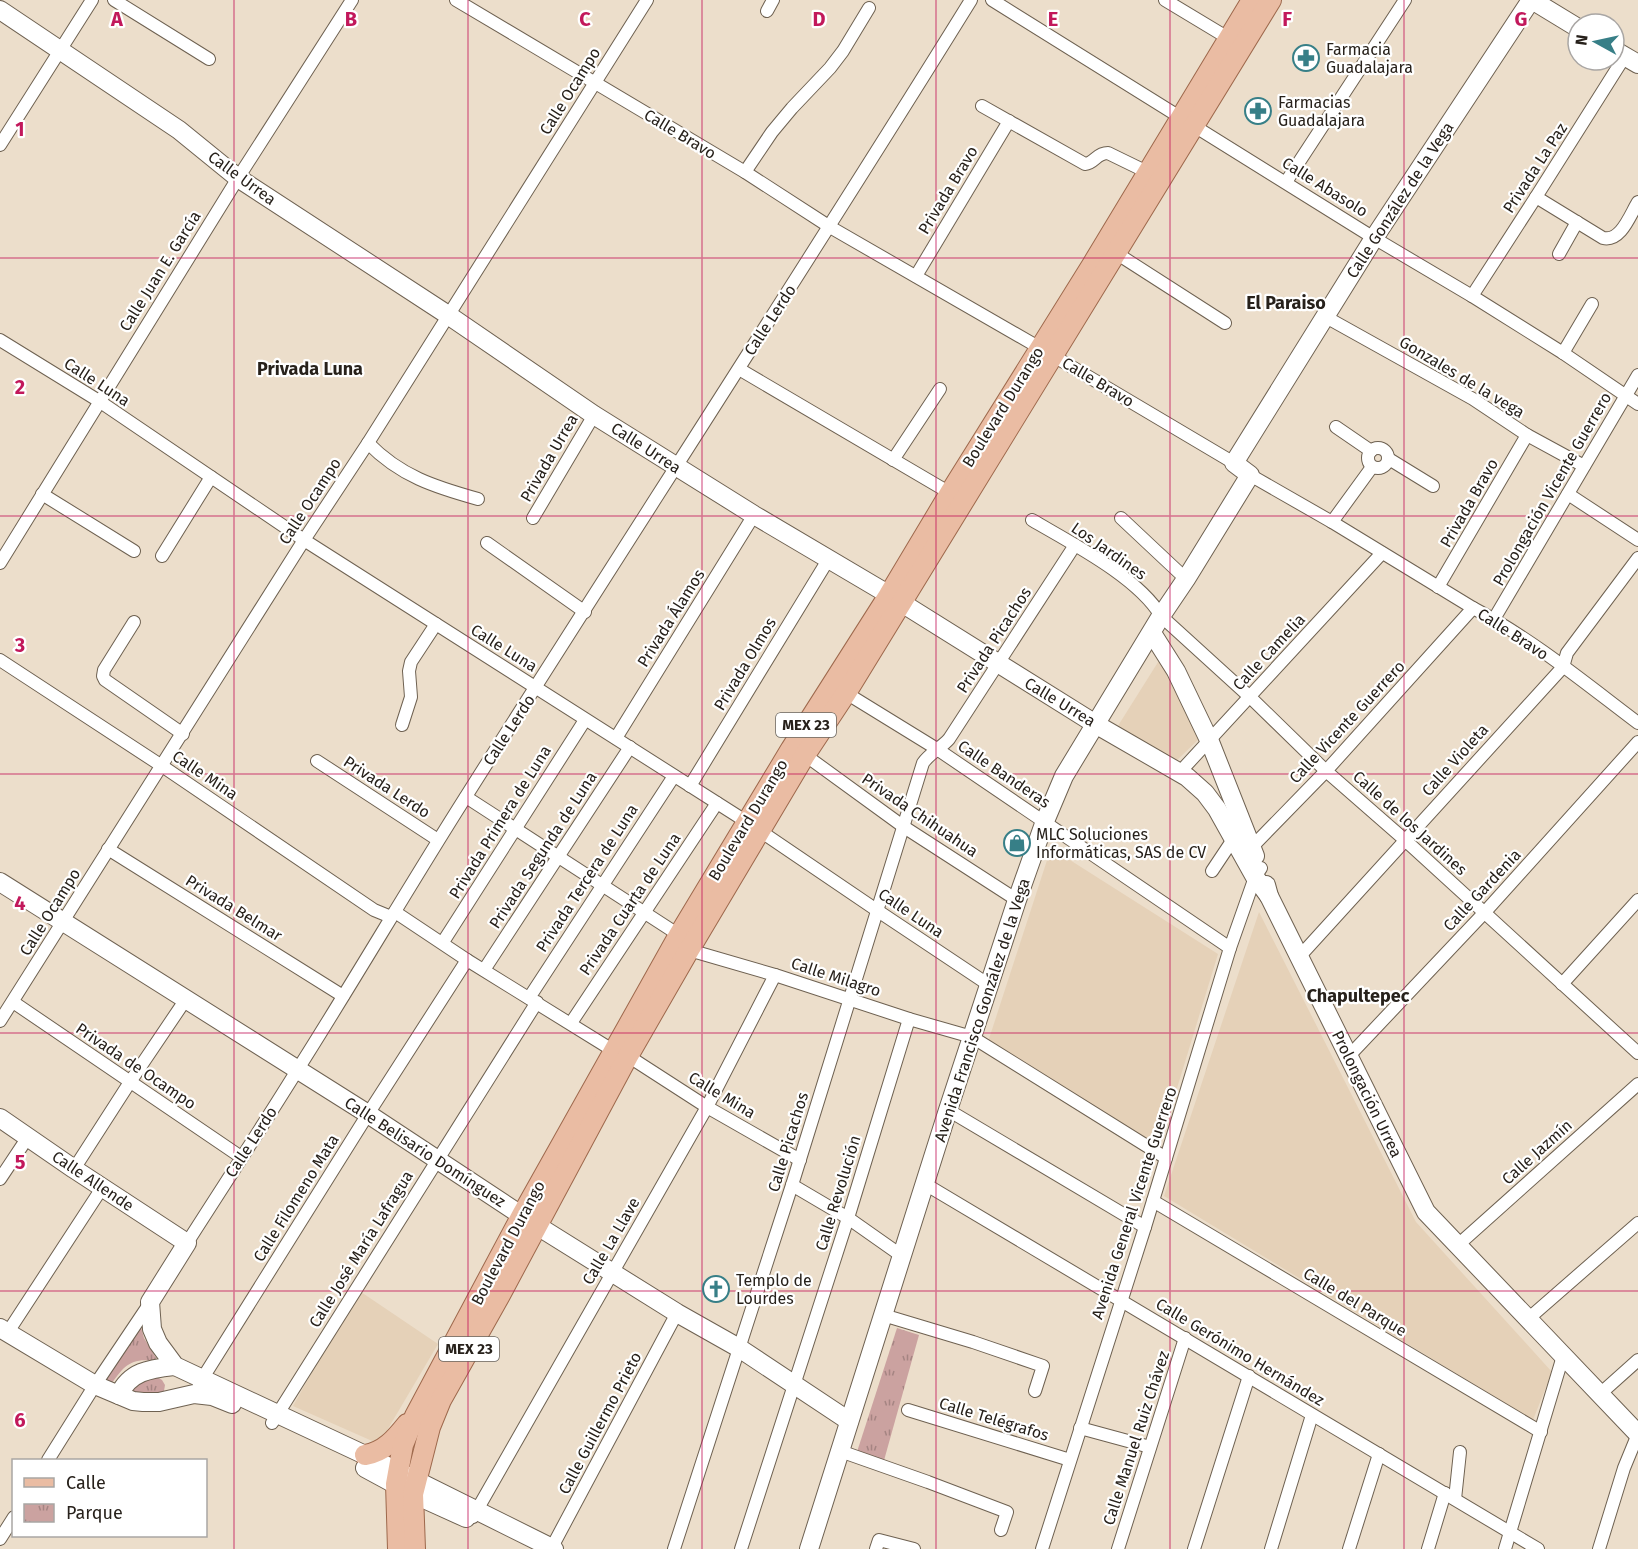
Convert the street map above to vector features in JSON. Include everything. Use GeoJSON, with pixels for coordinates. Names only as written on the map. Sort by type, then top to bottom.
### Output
{"type":"FeatureCollection","features":[{"type":"Feature","properties":{"kind":"main road","name":"Boulevard Durango"},"geometry":{"type":"LineString","coordinates":[[753,826],[805,755],[846,693],[950,493],[1116,254],[1188,122],[1235,43],[1252,0]]}},
{"type":"Feature","properties":{"kind":"main road","name":"Boulevard Durango"},"geometry":{"type":"LineString","coordinates":[[1235,43],[1271,0]]}},
{"type":"Feature","properties":{"kind":"main road","name":"Boulevard Durango"},"geometry":{"type":"LineString","coordinates":[[415,1549],[405,1482],[403,1445],[415,1416],[753,826],[1046,352],[1147,172],[1188,122]]}},
{"type":"Feature","properties":{"kind":"main road","name":"Boulevard Durango"},"geometry":{"type":"LineString","coordinates":[[398,1549],[405,1482],[441,1400],[500,1295],[529,1220]]}},
{"type":"Feature","properties":{"kind":"main road"},"geometry":{"type":"LineString","coordinates":[[365,1455],[381,1450],[389,1444],[415,1416]]}},
{"type":"Feature","properties":{"kind":"street"},"geometry":{"type":"LineString","coordinates":[[0,145],[92,0]]}},
{"type":"Feature","properties":{"kind":"street"},"geometry":{"type":"LineString","coordinates":[[114,0],[209,59]]}},
{"type":"Feature","properties":{"kind":"street","name":"Calle Juan E. García"},"geometry":{"type":"LineString","coordinates":[[0,563],[238,178],[352,0]]}},
{"type":"Feature","properties":{"kind":"street","name":"Calle Bravo"},"geometry":{"type":"LineString","coordinates":[[456,0],[745,172],[830,227],[1046,352],[1494,619],[1638,723]]}},
{"type":"Feature","properties":{"kind":"street","name":"Calle Ocampo"},"geometry":{"type":"LineString","coordinates":[[0,1021],[647,0]]}},
{"type":"Feature","properties":{"kind":"street","name":"Calle Lerdo"},"geometry":{"type":"LineString","coordinates":[[49,1459],[298,1070],[438,840],[830,227],[971,0]]}},
{"type":"Feature","properties":{"kind":"street","name":"Calle Abasolo"},"geometry":{"type":"LineString","coordinates":[[992,0],[1374,238],[1472,296],[1563,353],[1638,404]]}},
{"type":"Feature","properties":{"kind":"street"},"geometry":{"type":"LineString","coordinates":[[1165,0],[1235,43]]}},
{"type":"Feature","properties":{"kind":"street"},"geometry":{"type":"LineString","coordinates":[[1286,182],[1405,0]]}},
{"type":"Feature","properties":{"kind":"street"},"geometry":{"type":"LineString","coordinates":[[1532,0],[1566,21]]}},
{"type":"Feature","properties":{"kind":"street","name":"Calle González de la Vega"},"geometry":{"type":"LineString","coordinates":[[1234,463],[1374,238],[1532,0]]}},
{"type":"Feature","properties":{"kind":"street"},"geometry":{"type":"LineString","coordinates":[[745,172],[772,132],[843,51],[869,8]]}},
{"type":"Feature","properties":{"kind":"street","name":"Calle Urrea"},"geometry":{"type":"LineString","coordinates":[[0,10],[179,130],[238,178],[675,467],[1097,724],[1180,772],[1205,793],[1234,838],[1247,852]]}},
{"type":"Feature","properties":{"kind":"street","name":"Privada La Paz"},"geometry":{"type":"LineString","coordinates":[[1472,296],[1616,72]]}},
{"type":"Feature","properties":{"kind":"street"},"geometry":{"type":"LineString","coordinates":[[982,106],[1085,164],[1101,153],[1108,153],[1147,172]]}},
{"type":"Feature","properties":{"kind":"street","name":"Privada Bravo"},"geometry":{"type":"LineString","coordinates":[[916,276],[1009,121]]}},
{"type":"Feature","properties":{"kind":"street"},"geometry":{"type":"LineString","coordinates":[[1536,198],[1608,239],[1619,234],[1638,202]]}},
{"type":"Feature","properties":{"kind":"street"},"geometry":{"type":"LineString","coordinates":[[1559,254],[1577,222]]}},
{"type":"Feature","properties":{"kind":"street"},"geometry":{"type":"LineString","coordinates":[[1116,254],[1225,323]]}},
{"type":"Feature","properties":{"kind":"street"},"geometry":{"type":"LineString","coordinates":[[1563,353],[1592,304]]}},
{"type":"Feature","properties":{"kind":"street","name":"Gonzales de la vega"},"geometry":{"type":"LineString","coordinates":[[1324,316],[1473,399],[1527,435],[1584,466]]}},
{"type":"Feature","properties":{"kind":"street","name":"Calle Luna"},"geometry":{"type":"LineString","coordinates":[[0,340],[99,401],[304,540],[753,826],[989,985]]}},
{"type":"Feature","properties":{"kind":"street"},"geometry":{"type":"LineString","coordinates":[[739,369],[950,493]]}},
{"type":"Feature","properties":{"kind":"street","name":"Prolongación Vicente Guerrero"},"geometry":{"type":"LineString","coordinates":[[1494,619],[1638,375]]}},
{"type":"Feature","properties":{"kind":"street"},"geometry":{"type":"LineString","coordinates":[[893,460],[940,389]]}},
{"type":"Feature","properties":{"kind":"street","name":"Privada Urrea"},"geometry":{"type":"LineString","coordinates":[[533,518],[594,414]]}},
{"type":"Feature","properties":{"kind":"street"},"geometry":{"type":"LineString","coordinates":[[1336,427],[1371,451]]}},
{"type":"Feature","properties":{"kind":"street","name":"Privada Bravo"},"geometry":{"type":"LineString","coordinates":[[1438,587],[1527,435]]}},
{"type":"Feature","properties":{"kind":"street"},"geometry":{"type":"LineString","coordinates":[[368,443],[378,454],[420,481],[478,499]]}},
{"type":"Feature","properties":{"kind":"street"},"geometry":{"type":"LineString","coordinates":[[1381,448],[1388,453],[1389,459],[1383,468],[1377,469],[1372,467],[1368,458],[1371,451],[1381,448]]}},
{"type":"Feature","properties":{"kind":"street"},"geometry":{"type":"LineString","coordinates":[[1389,459],[1433,486]]}},
{"type":"Feature","properties":{"kind":"street"},"geometry":{"type":"LineString","coordinates":[[1332,522],[1372,467]]}},
{"type":"Feature","properties":{"kind":"street","name":"Avenida Francisco González de la Vega"},"geometry":{"type":"LineString","coordinates":[[809,1549],[948,1110],[1045,821],[1064,776],[1250,475]]}},
{"type":"Feature","properties":{"kind":"street"},"geometry":{"type":"LineString","coordinates":[[162,556],[211,477]]}},
{"type":"Feature","properties":{"kind":"street"},"geometry":{"type":"LineString","coordinates":[[42,494],[134,551]]}},
{"type":"Feature","properties":{"kind":"street"},"geometry":{"type":"LineString","coordinates":[[1568,494],[1638,540]]}},
{"type":"Feature","properties":{"kind":"street","name":"Privada Álamos"},"geometry":{"type":"LineString","coordinates":[[616,738],[754,515]]}},
{"type":"Feature","properties":{"kind":"street"},"geometry":{"type":"LineString","coordinates":[[1121,518],[1186,579]]}},
{"type":"Feature","properties":{"kind":"street","name":"Los Jardines"},"geometry":{"type":"LineString","coordinates":[[1032,520],[1075,545],[1135,587],[1156,607],[1161,616]]}},
{"type":"Feature","properties":{"kind":"street"},"geometry":{"type":"LineString","coordinates":[[487,543],[585,612]]}},
{"type":"Feature","properties":{"kind":"street","name":"Privada Picachos"},"geometry":{"type":"LineString","coordinates":[[937,749],[949,739],[1075,545]]}},
{"type":"Feature","properties":{"kind":"street","name":"Calle Camelia"},"geometry":{"type":"LineString","coordinates":[[1180,772],[1382,553]]}},
{"type":"Feature","properties":{"kind":"street","name":"Calle Violeta"},"geometry":{"type":"LineString","coordinates":[[1300,956],[1563,667],[1567,653],[1638,558]]}},
{"type":"Feature","properties":{"kind":"street","name":"Privada Olmos"},"geometry":{"type":"LineString","coordinates":[[690,786],[828,560]]}},
{"type":"Feature","properties":{"kind":"street","name":"Calle Vicente Guerrero"},"geometry":{"type":"LineString","coordinates":[[1247,852],[1326,771],[1473,608]]}},
{"type":"Feature","properties":{"kind":"street","name":"Calle de los Jardines"},"geometry":{"type":"LineString","coordinates":[[1161,616],[1250,696],[1326,771],[1485,912],[1638,1053]]}},
{"type":"Feature","properties":{"kind":"street"},"geometry":{"type":"LineString","coordinates":[[134,622],[104,670],[103,676],[105,680],[183,734]]}},
{"type":"Feature","properties":{"kind":"street"},"geometry":{"type":"LineString","coordinates":[[402,725],[411,697],[409,671],[411,662],[436,624]]}},
{"type":"Feature","properties":{"kind":"street","name":"Prolongación Urrea"},"geometry":{"type":"LineString","coordinates":[[1152,633],[1176,671],[1210,742],[1247,852],[1426,1212],[1638,1434]]}},
{"type":"Feature","properties":{"kind":"street","name":"Calle Mina"},"geometry":{"type":"LineString","coordinates":[[0,660],[162,766],[374,910],[393,915],[443,942],[468,960],[707,1107],[800,1160]]}},
{"type":"Feature","properties":{"kind":"street","name":"Calle Banderas"},"geometry":{"type":"LineString","coordinates":[[846,693],[937,749],[1230,948]]}},
{"type":"Feature","properties":{"kind":"street","name":"Privada Primera de Luna"},"geometry":{"type":"LineString","coordinates":[[443,942],[585,720]]}},
{"type":"Feature","properties":{"kind":"street","name":"Calle Gardenia"},"geometry":{"type":"LineString","coordinates":[[1348,1057],[1485,912],[1638,742]]}},
{"type":"Feature","properties":{"kind":"street","name":"Privada Segunda de Luna"},"geometry":{"type":"LineString","coordinates":[[484,970],[630,747]]}},
{"type":"Feature","properties":{"kind":"street","name":"Calle Picachos"},"geometry":{"type":"LineString","coordinates":[[674,1549],[800,1160],[923,764],[937,749]]}},
{"type":"Feature","properties":{"kind":"street","name":"Privada Chihuahua"},"geometry":{"type":"LineString","coordinates":[[805,755],[904,827],[1017,900]]}},
{"type":"Feature","properties":{"kind":"street","name":"Privada Lerdo"},"geometry":{"type":"LineString","coordinates":[[317,761],[438,840]]}},
{"type":"Feature","properties":{"kind":"street","name":"Privada Tercera de Luna"},"geometry":{"type":"LineString","coordinates":[[533,1000],[602,885],[674,776]]}},
{"type":"Feature","properties":{"kind":"street","name":"Calle Milagro"},"geometry":{"type":"LineString","coordinates":[[466,797],[645,913],[684,943],[909,1019],[972,1037],[1166,1158]]}},
{"type":"Feature","properties":{"kind":"street","name":"Privada Cuarta de Luna"},"geometry":{"type":"LineString","coordinates":[[572,1023],[717,803]]}},
{"type":"Feature","properties":{"kind":"street"},"geometry":{"type":"LineString","coordinates":[[1212,872],[1234,838]]}},
{"type":"Feature","properties":{"kind":"street","name":"Privada Belmar"},"geometry":{"type":"LineString","coordinates":[[108,849],[344,996]]}},
{"type":"Feature","properties":{"kind":"street","name":"Avenida General Vicente Guerrero"},"geometry":{"type":"LineString","coordinates":[[1042,1549],[1145,1227],[1230,948],[1258,873]]}},
{"type":"Feature","properties":{"kind":"street","name":"Calle Belisario Domínguez"},"geometry":{"type":"LineString","coordinates":[[0,882],[368,1114],[529,1220],[677,1313],[739,1348],[849,1421]]}},
{"type":"Feature","properties":{"kind":"street"},"geometry":{"type":"LineString","coordinates":[[1562,984],[1636,906]]}},
{"type":"Feature","properties":{"kind":"street","name":"Calle Filomeno Mata"},"geometry":{"type":"LineString","coordinates":[[198,1386],[368,1114],[468,960]]}},
{"type":"Feature","properties":{"kind":"street","name":"Calle La Llave"},"geometry":{"type":"LineString","coordinates":[[474,1515],[707,1107],[775,975]]}},
{"type":"Feature","properties":{"kind":"street"},"geometry":{"type":"LineString","coordinates":[[74,1169],[186,999]]}},
{"type":"Feature","properties":{"kind":"street","name":"Calle José María Lafragua"},"geometry":{"type":"LineString","coordinates":[[275,1418],[533,1000]]}},
{"type":"Feature","properties":{"kind":"street","name":"Privada de Ocampo"},"geometry":{"type":"LineString","coordinates":[[13,1002],[241,1157]]}},
{"type":"Feature","properties":{"kind":"street","name":"Calle Revolución"},"geometry":{"type":"LineString","coordinates":[[741,1549],[848,1218],[909,1019]]}},
{"type":"Feature","properties":{"kind":"street","name":"Calle Jazmín"},"geometry":{"type":"LineString","coordinates":[[1458,1245],[1638,1084]]}},
{"type":"Feature","properties":{"kind":"street"},"geometry":{"type":"LineString","coordinates":[[948,1110],[1145,1227]]}},
{"type":"Feature","properties":{"kind":"street","name":"Calle Allende"},"geometry":{"type":"LineString","coordinates":[[0,1118],[187,1243]]}},
{"type":"Feature","properties":{"kind":"street"},"geometry":{"type":"LineString","coordinates":[[0,1179],[28,1137]]}},
{"type":"Feature","properties":{"kind":"street","name":"Calle Gerónimo Hernández"},"geometry":{"type":"LineString","coordinates":[[926,1184],[1538,1549]]}},
{"type":"Feature","properties":{"kind":"street"},"geometry":{"type":"LineString","coordinates":[[792,1185],[848,1218],[902,1256]]}},
{"type":"Feature","properties":{"kind":"street"},"geometry":{"type":"LineString","coordinates":[[102,1188],[4,1330],[95,1385],[133,1401],[150,1402],[198,1386]]}},
{"type":"Feature","properties":{"kind":"street","name":"Calle del Parque"},"geometry":{"type":"LineString","coordinates":[[1153,1201],[1541,1432]]}},
{"type":"Feature","properties":{"kind":"street"},"geometry":{"type":"LineString","coordinates":[[1528,1319],[1638,1223]]}},
{"type":"Feature","properties":{"kind":"street"},"geometry":{"type":"LineString","coordinates":[[150,1302],[152,1329],[158,1343],[175,1366],[198,1386],[365,1455],[405,1482]]}},
{"type":"Feature","properties":{"kind":"street","name":"Calle Guillermo Prieto"},"geometry":{"type":"LineString","coordinates":[[553,1549],[677,1313]]}},
{"type":"Feature","properties":{"kind":"street"},"geometry":{"type":"LineString","coordinates":[[883,1316],[973,1342],[1043,1366],[1035,1391]]}},
{"type":"Feature","properties":{"kind":"street","name":"Calle Manuel Ruiz Chávez"},"geometry":{"type":"LineString","coordinates":[[1118,1549],[1185,1338]]}},
{"type":"Feature","properties":{"kind":"street"},"geometry":{"type":"LineString","coordinates":[[1505,1549],[1563,1356]]}},
{"type":"Feature","properties":{"kind":"street"},"geometry":{"type":"LineString","coordinates":[[1600,1394],[1638,1360]]}},
{"type":"Feature","properties":{"kind":"street"},"geometry":{"type":"LineString","coordinates":[[119,1395],[124,1386],[135,1376],[154,1368],[175,1366]]}},
{"type":"Feature","properties":{"kind":"street"},"geometry":{"type":"LineString","coordinates":[[1194,1549],[1249,1376]]}},
{"type":"Feature","properties":{"kind":"street","name":"Calle Telégrafos"},"geometry":{"type":"LineString","coordinates":[[908,1410],[1070,1460]]}},
{"type":"Feature","properties":{"kind":"street"},"geometry":{"type":"LineString","coordinates":[[1271,1549],[1312,1415]]}},
{"type":"Feature","properties":{"kind":"street"},"geometry":{"type":"LineString","coordinates":[[275,1418],[352,1461],[405,1482],[553,1549]]}},
{"type":"Feature","properties":{"kind":"street"},"geometry":{"type":"LineString","coordinates":[[1080,1428],[1150,1447]]}},
{"type":"Feature","properties":{"kind":"street"},"geometry":{"type":"LineString","coordinates":[[1599,1549],[1624,1468],[1638,1434]]}},
{"type":"Feature","properties":{"kind":"street"},"geometry":{"type":"LineString","coordinates":[[840,1451],[1007,1512],[1001,1530]]}},
{"type":"Feature","properties":{"kind":"street"},"geometry":{"type":"LineString","coordinates":[[1428,1549],[1450,1496],[1460,1452]]}},
{"type":"Feature","properties":{"kind":"street"},"geometry":{"type":"LineString","coordinates":[[1349,1549],[1378,1454]]}},
{"type":"Feature","properties":{"kind":"street"},"geometry":{"type":"LineString","coordinates":[[474,1515],[527,1549]]}},
{"type":"Feature","properties":{"kind":"street"},"geometry":{"type":"LineString","coordinates":[[0,1539],[12,1520]]}},
{"type":"Feature","properties":{"kind":"street"},"geometry":{"type":"LineString","coordinates":[[876,1549],[879,1540],[914,1549]]}},
{"type":"Feature","properties":{"kind":"shaded area"},"geometry":{"type":"Polygon","coordinates":[[[1160,659],[1201,737],[1175,762],[1116,729],[1160,659]]]}},
{"type":"Feature","properties":{"kind":"shaded area"},"geometry":{"type":"Polygon","coordinates":[[[1051,848],[1218,954],[1159,1147],[988,1042],[1051,848]]]}},
{"type":"Feature","properties":{"kind":"shaded area"},"geometry":{"type":"Polygon","coordinates":[[[1259,912],[1416,1222],[1552,1372],[1533,1420],[1164,1196],[1259,912]]]}},
{"type":"Feature","properties":{"kind":"shaded area"},"geometry":{"type":"Polygon","coordinates":[[[358,1290],[438,1344],[379,1444],[293,1406],[358,1290]]]}},
{"type":"Feature","properties":{"kind":"green space"},"geometry":{"type":"Polygon","coordinates":[[[141,1327],[144,1338],[156,1358],[155,1361],[133,1362],[123,1369],[110,1386],[104,1382],[141,1327]]]}},
{"type":"Feature","properties":{"kind":"green space"},"geometry":{"type":"Polygon","coordinates":[[[897,1328],[919,1335],[883,1464],[856,1455],[897,1328]]]}},
{"type":"Feature","properties":{"kind":"green space"},"geometry":{"type":"Polygon","coordinates":[[[157,1377],[165,1385],[161,1395],[128,1394],[133,1383],[157,1377]]]}},
{"type":"Feature","properties":{"kind":"place","name":"Farmacia Guadalajara"},"geometry":{"type":"Point","coordinates":[1306,58]}},
{"type":"Feature","properties":{"kind":"place","name":"Farmacias Guadalajara"},"geometry":{"type":"Point","coordinates":[1258,111]}},
{"type":"Feature","properties":{"kind":"place","name":"MLC Soluciones Informáticas, SAS de CV"},"geometry":{"type":"Point","coordinates":[1017,843]}},
{"type":"Feature","properties":{"kind":"place","name":"Templo de Lourdes"},"geometry":{"type":"Point","coordinates":[716,1289]}},
{"type":"Feature","properties":{"kind":"district","name":"El Paraiso"},"geometry":{"type":"Point","coordinates":[1286,303]}},
{"type":"Feature","properties":{"kind":"district","name":"Privada Luna"},"geometry":{"type":"Point","coordinates":[310,369]}},
{"type":"Feature","properties":{"kind":"district","name":"Chapultepec"},"geometry":{"type":"Point","coordinates":[1358,996]}}]}
